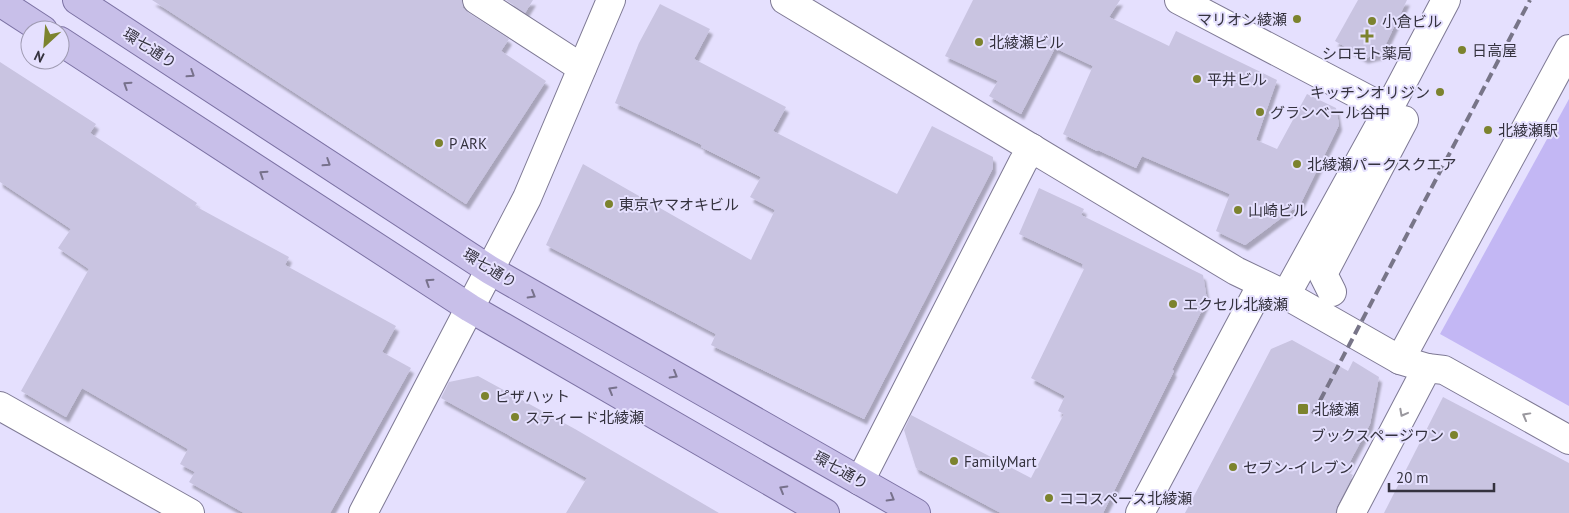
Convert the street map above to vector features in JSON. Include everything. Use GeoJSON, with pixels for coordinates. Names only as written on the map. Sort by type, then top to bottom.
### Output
{"type":"FeatureCollection","features":[{"type":"Feature","properties":{"kind":"main road","name":"環七通り"},"geometry":{"type":"LineString","coordinates":[[77,0],[490,270],[916,513]]}},
{"type":"Feature","properties":{"kind":"main road"},"geometry":{"type":"LineString","coordinates":[[0,2],[28,20]]}},
{"type":"Feature","properties":{"kind":"main road"},"geometry":{"type":"LineString","coordinates":[[70,48],[470,308],[825,513]]}},
{"type":"Feature","properties":{"kind":"street"},"geometry":{"type":"LineString","coordinates":[[477,0],[582,68]]}},
{"type":"Feature","properties":{"kind":"street"},"geometry":{"type":"LineString","coordinates":[[363,513],[527,198],[611,0]]}},
{"type":"Feature","properties":{"kind":"street"},"geometry":{"type":"LineString","coordinates":[[785,0],[1236,271],[1286,295],[1400,360],[1426,368],[1444,370],[1569,440]]}},
{"type":"Feature","properties":{"kind":"street"},"geometry":{"type":"LineString","coordinates":[[1179,0],[1388,110]]}},
{"type":"Feature","properties":{"kind":"street"},"geometry":{"type":"LineString","coordinates":[[1286,295],[1446,0]]}},
{"type":"Feature","properties":{"kind":"street"},"geometry":{"type":"LineString","coordinates":[[1332,292],[1323,274],[1467,0]]}},
{"type":"Feature","properties":{"kind":"street"},"geometry":{"type":"LineString","coordinates":[[1400,360],[1569,49]]}},
{"type":"Feature","properties":{"kind":"street"},"geometry":{"type":"LineString","coordinates":[[860,481],[1023,162],[1032,148]]}},
{"type":"Feature","properties":{"kind":"street"},"geometry":{"type":"LineString","coordinates":[[1140,513],[1262,284]]}},
{"type":"Feature","properties":{"kind":"street"},"geometry":{"type":"LineString","coordinates":[[1351,513],[1426,368]]}},
{"type":"Feature","properties":{"kind":"street"},"geometry":{"type":"LineString","coordinates":[[0,406],[190,513]]}},
{"type":"Feature","properties":{"kind":"shaded area"},"geometry":{"type":"Polygon","coordinates":[[[1569,99],[1569,406],[1440,334],[1569,99]]]}},
{"type":"Feature","properties":{"kind":"building","name":"P ARK"},"geometry":{"type":"Polygon","coordinates":[[[152,0],[462,0],[463,8],[469,13],[509,39],[501,51],[546,81],[466,204],[152,0]]]}},
{"type":"Feature","properties":{"kind":"building"},"geometry":{"type":"Polygon","coordinates":[[[506,0],[533,0],[525,13],[506,0]]]}},
{"type":"Feature","properties":{"kind":"building"},"geometry":{"type":"Polygon","coordinates":[[[973,0],[1120,0],[1109,17],[1169,46],[1176,31],[1277,80],[1256,140],[1277,149],[1307,94],[1336,108],[1339,125],[1299,207],[1292,210],[1245,245],[1216,231],[1230,194],[1142,156],[1136,168],[1063,134],[1093,66],[1055,48],[1021,114],[989,96],[998,81],[945,56],[973,0]]]}},
{"type":"Feature","properties":{"kind":"building","name":"小倉ビル"},"geometry":{"type":"Polygon","coordinates":[[[1358,0],[1407,0],[1381,54],[1365,58],[1335,41],[1358,0]]]}},
{"type":"Feature","properties":{"kind":"building"},"geometry":{"type":"Polygon","coordinates":[[[660,4],[710,29],[694,59],[786,107],[773,131],[897,194],[932,126],[993,157],[993,168],[864,419],[711,345],[716,334],[546,245],[583,164],[751,260],[775,210],[750,197],[761,177],[701,147],[702,145],[615,103],[639,43],[660,4]]]}},
{"type":"Feature","properties":{"kind":"building"},"geometry":{"type":"Polygon","coordinates":[[[0,62],[96,124],[90,133],[197,203],[195,206],[289,257],[285,265],[396,326],[382,352],[411,368],[330,513],[244,513],[189,482],[195,472],[180,464],[188,449],[82,388],[66,417],[21,391],[89,269],[58,248],[71,229],[0,182],[0,62]]]}},
{"type":"Feature","properties":{"kind":"building"},"geometry":{"type":"Polygon","coordinates":[[[1039,188],[1084,209],[1081,215],[1203,275],[1207,300],[1103,513],[1001,513],[916,468],[904,430],[911,415],[1031,478],[1064,414],[1058,411],[1065,396],[1031,378],[1084,269],[1082,268],[1083,264],[1019,234],[1039,188]]]}},
{"type":"Feature","properties":{"kind":"building"},"geometry":{"type":"Polygon","coordinates":[[[1292,340],[1348,371],[1353,361],[1379,377],[1370,424],[1345,471],[1353,475],[1335,513],[1185,513],[1271,349],[1292,340]]]}},
{"type":"Feature","properties":{"kind":"building"},"geometry":{"type":"Polygon","coordinates":[[[478,376],[575,429],[719,513],[566,513],[587,478],[441,398],[449,382],[478,376]]]}},
{"type":"Feature","properties":{"kind":"building"},"geometry":{"type":"Polygon","coordinates":[[[1443,397],[1569,463],[1569,513],[1384,513],[1443,397]]]}},
{"type":"Feature","properties":{"kind":"railway"},"geometry":{"type":"LineString","coordinates":[[1313,414],[1530,0]]}},
{"type":"Feature","properties":{"kind":"place","name":"マリオン綾瀬"},"geometry":{"type":"Point","coordinates":[1297,19]}},
{"type":"Feature","properties":{"kind":"place","name":"小倉ビル"},"geometry":{"type":"Point","coordinates":[1372,21]}},
{"type":"Feature","properties":{"kind":"place","name":"シロモト薬局"},"geometry":{"type":"Point","coordinates":[1367,36]}},
{"type":"Feature","properties":{"kind":"place","name":"北綾瀬ビル"},"geometry":{"type":"Point","coordinates":[979,42]}},
{"type":"Feature","properties":{"kind":"place","name":"日高屋"},"geometry":{"type":"Point","coordinates":[1462,50]}},
{"type":"Feature","properties":{"kind":"place","name":"平井ビル"},"geometry":{"type":"Point","coordinates":[1197,79]}},
{"type":"Feature","properties":{"kind":"place","name":"キッチンオリジン"},"geometry":{"type":"Point","coordinates":[1440,92]}},
{"type":"Feature","properties":{"kind":"place","name":"グランベール谷中"},"geometry":{"type":"Point","coordinates":[1260,112]}},
{"type":"Feature","properties":{"kind":"place","name":"北綾瀬駅"},"geometry":{"type":"Point","coordinates":[1488,130]}},
{"type":"Feature","properties":{"kind":"place","name":"P ARK"},"geometry":{"type":"Point","coordinates":[439,143]}},
{"type":"Feature","properties":{"kind":"place","name":"北綾瀬パークスクエア"},"geometry":{"type":"Point","coordinates":[1297,164]}},
{"type":"Feature","properties":{"kind":"place","name":"東京ヤマオキビル"},"geometry":{"type":"Point","coordinates":[609,204]}},
{"type":"Feature","properties":{"kind":"place","name":"山崎ビル"},"geometry":{"type":"Point","coordinates":[1238,210]}},
{"type":"Feature","properties":{"kind":"place","name":"エクセル北綾瀬"},"geometry":{"type":"Point","coordinates":[1173,304]}},
{"type":"Feature","properties":{"kind":"place","name":"ピザハット"},"geometry":{"type":"Point","coordinates":[485,396]}},
{"type":"Feature","properties":{"kind":"place","name":"北綾瀬"},"geometry":{"type":"Point","coordinates":[1303,409]}},
{"type":"Feature","properties":{"kind":"place","name":"スティード北綾瀬"},"geometry":{"type":"Point","coordinates":[515,417]}},
{"type":"Feature","properties":{"kind":"place","name":"ブックスページワン"},"geometry":{"type":"Point","coordinates":[1454,435]}},
{"type":"Feature","properties":{"kind":"place","name":"FamilyMart"},"geometry":{"type":"Point","coordinates":[954,461]}},
{"type":"Feature","properties":{"kind":"place","name":"セブン-イレブン"},"geometry":{"type":"Point","coordinates":[1233,467]}},
{"type":"Feature","properties":{"kind":"place","name":"ココスペース北綾瀬"},"geometry":{"type":"Point","coordinates":[1049,498]}}]}
